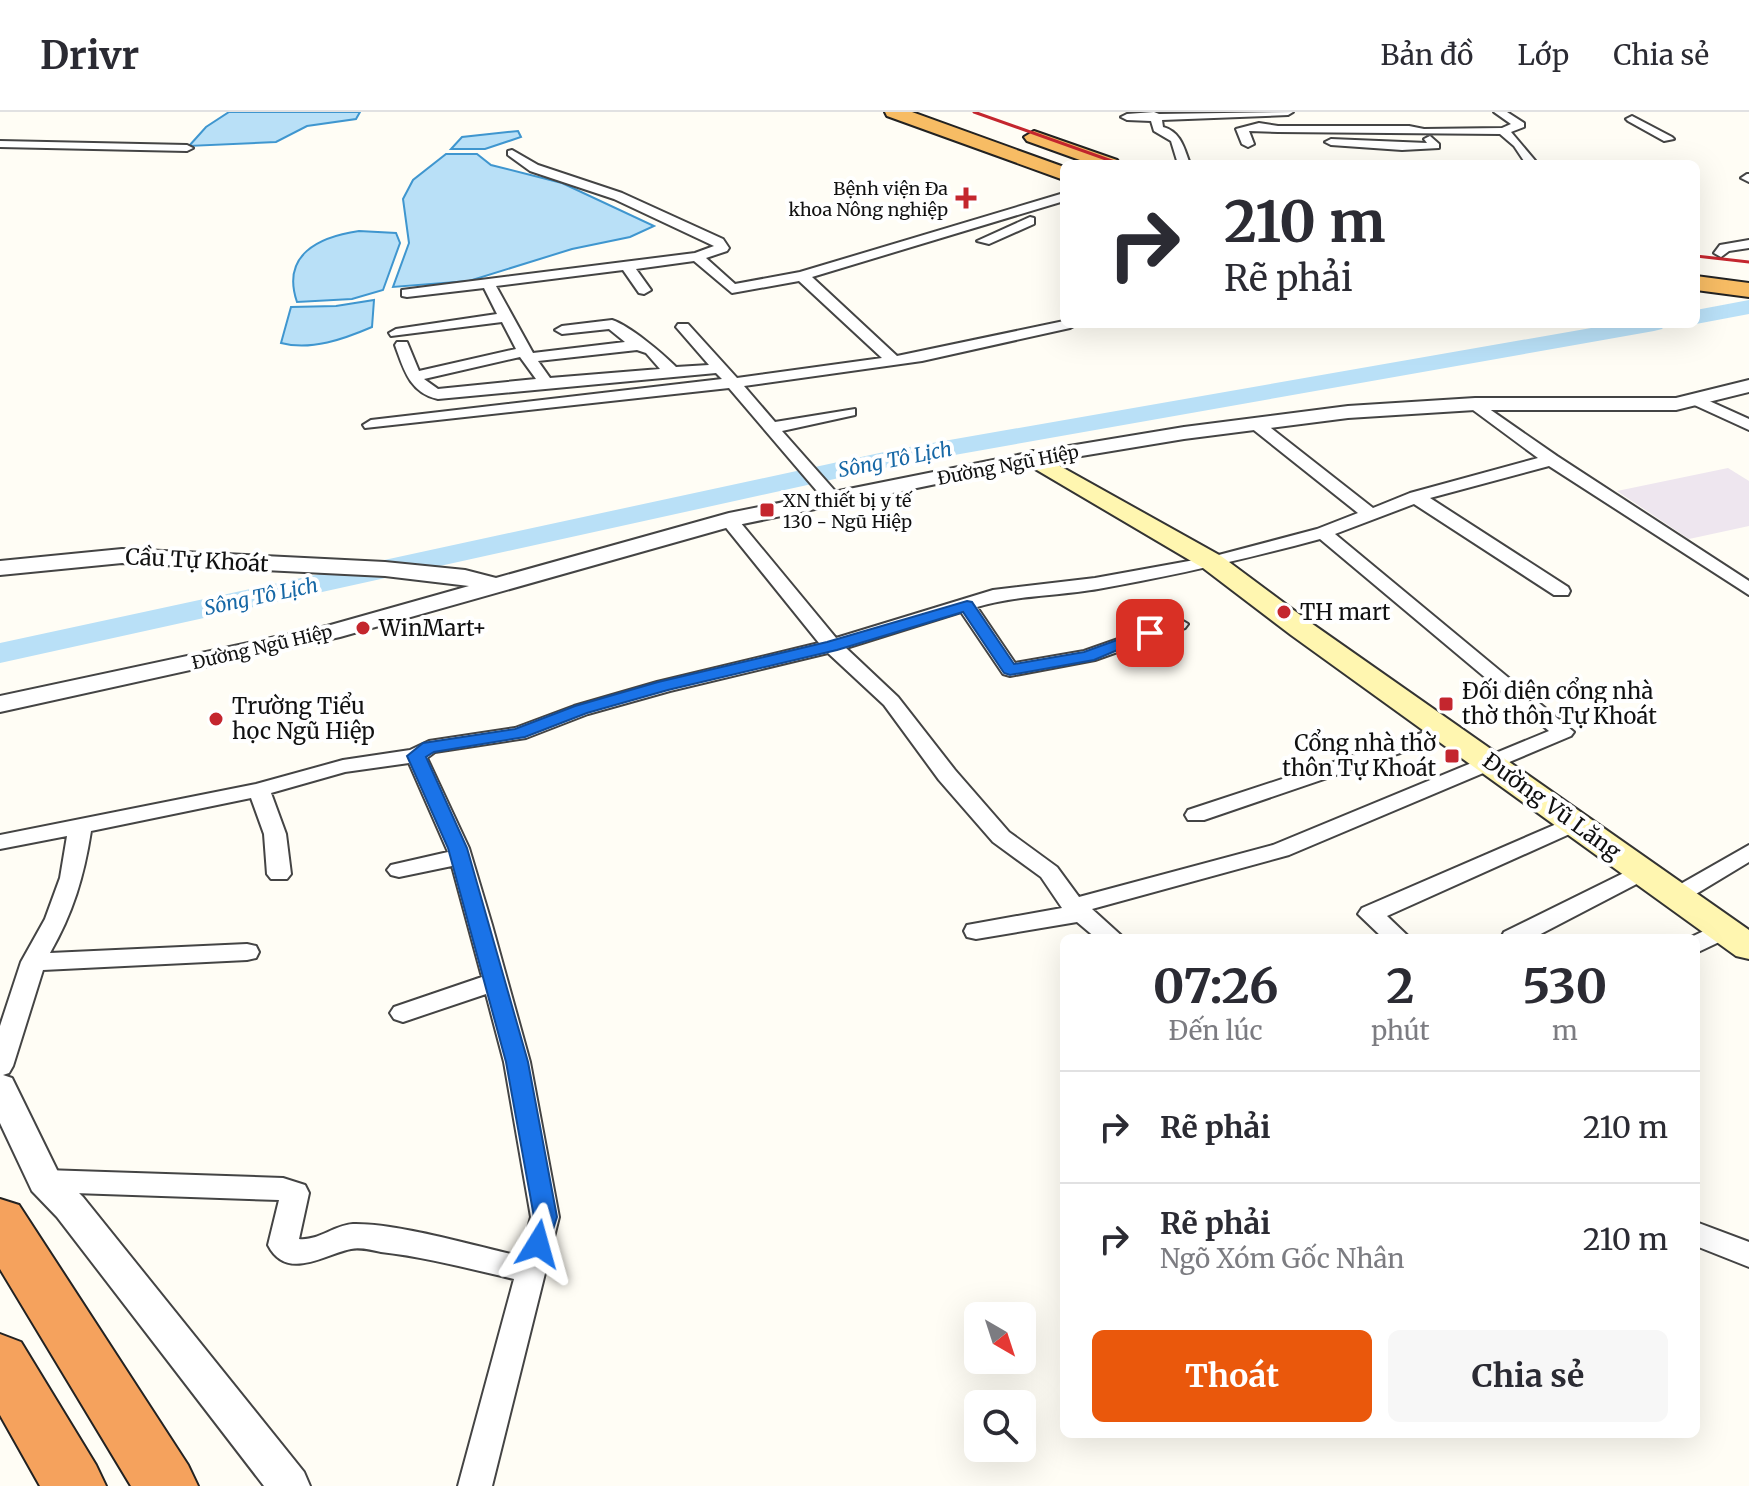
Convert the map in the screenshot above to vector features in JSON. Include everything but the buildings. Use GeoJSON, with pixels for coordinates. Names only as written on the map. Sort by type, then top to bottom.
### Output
{"type":"FeatureCollection","features":[{"type":"Feature","properties":{"kind":"highway"},"geometry":{"type":"LineString","coordinates":[[894,112],[1060,173]]}},
{"type":"Feature","properties":{"kind":"highway"},"geometry":{"type":"LineString","coordinates":[[1015,130],[1099,160]]}},
{"type":"Feature","properties":{"kind":"highway"},"geometry":{"type":"LineString","coordinates":[[1700,261],[1749,267]]}},
{"type":"Feature","properties":{"kind":"highway"},"geometry":{"type":"LineString","coordinates":[[1700,284],[1749,290]]}},
{"type":"Feature","properties":{"kind":"highway"},"geometry":{"type":"LineString","coordinates":[[0,1221],[166,1486]]}},
{"type":"Feature","properties":{"kind":"highway"},"geometry":{"type":"LineString","coordinates":[[0,1360],[74,1486]]}},
{"type":"Feature","properties":{"kind":"main road","name":"Đường Vũ Lăng"},"geometry":{"type":"LineString","coordinates":[[1033,458],[1212,562],[1301,629],[1678,895],[1723,940]]}},
{"type":"Feature","properties":{"kind":"street"},"geometry":{"type":"LineString","coordinates":[[1127,117],[1288,112]]}},
{"type":"Feature","properties":{"kind":"street"},"geometry":{"type":"LineString","coordinates":[[1352,112],[1371,127]]}},
{"type":"Feature","properties":{"kind":"street"},"geometry":{"type":"LineString","coordinates":[[1331,142],[1440,147],[1507,135],[1520,125],[1499,112]]}},
{"type":"Feature","properties":{"kind":"street"},"geometry":{"type":"LineString","coordinates":[[1246,114],[1259,126]]}},
{"type":"Feature","properties":{"kind":"street"},"geometry":{"type":"LineString","coordinates":[[1155,116],[1158,129],[1174,135],[1183,160]]}},
{"type":"Feature","properties":{"kind":"street"},"geometry":{"type":"LineString","coordinates":[[1632,119],[1668,139]]}},
{"type":"Feature","properties":{"kind":"street"},"geometry":{"type":"LineString","coordinates":[[1248,144],[1242,129],[1259,126],[1311,129],[1371,127],[1507,135],[1529,160]]}},
{"type":"Feature","properties":{"kind":"street"},"geometry":{"type":"LineString","coordinates":[[1424,132],[1440,147]]}},
{"type":"Feature","properties":{"kind":"street"},"geometry":{"type":"LineString","coordinates":[[0,144],[187,148]]}},
{"type":"Feature","properties":{"kind":"street"},"geometry":{"type":"LineString","coordinates":[[1347,157],[1404,153],[1402,147]]}},
{"type":"Feature","properties":{"kind":"street"},"geometry":{"type":"LineString","coordinates":[[407,293],[697,257],[722,248],[718,242],[618,196],[534,168],[512,153]]}},
{"type":"Feature","properties":{"kind":"street"},"geometry":{"type":"LineString","coordinates":[[697,257],[732,289],[802,276],[1060,198]]}},
{"type":"Feature","properties":{"kind":"street"},"geometry":{"type":"LineString","coordinates":[[984,241],[1060,208]]}},
{"type":"Feature","properties":{"kind":"street"},"geometry":{"type":"LineString","coordinates":[[1721,253],[1725,248],[1749,244]]}},
{"type":"Feature","properties":{"kind":"street"},"geometry":{"type":"LineString","coordinates":[[627,266],[644,290]]}},
{"type":"Feature","properties":{"kind":"street"},"geometry":{"type":"LineString","coordinates":[[802,276],[893,361]]}},
{"type":"Feature","properties":{"kind":"street"},"geometry":{"type":"LineString","coordinates":[[488,283],[526,355],[546,383]]}},
{"type":"Feature","properties":{"kind":"street"},"geometry":{"type":"LineString","coordinates":[[505,317],[399,339],[414,377],[428,392],[438,394],[721,368]]}},
{"type":"Feature","properties":{"kind":"street"},"geometry":{"type":"LineString","coordinates":[[562,330],[612,324],[638,345],[651,350],[673,373]]}},
{"type":"Feature","properties":{"kind":"street"},"geometry":{"type":"LineString","coordinates":[[371,425],[893,361],[1060,326]]}},
{"type":"Feature","properties":{"kind":"street"},"geometry":{"type":"LineString","coordinates":[[683,327],[736,382],[830,496]]}},
{"type":"Feature","properties":{"kind":"street"},"geometry":{"type":"LineString","coordinates":[[414,377],[526,355],[638,345]]}},
{"type":"Feature","properties":{"kind":"street","name":"Đường Ngũ Hiệp"},"geometry":{"type":"LineString","coordinates":[[0,704],[331,632],[729,520],[830,496],[1033,458],[1348,412],[1475,404],[1676,404],[1749,386]]}},
{"type":"Feature","properties":{"kind":"street"},"geometry":{"type":"LineString","coordinates":[[1696,400],[1749,425]]}},
{"type":"Feature","properties":{"kind":"street"},"geometry":{"type":"LineString","coordinates":[[1475,404],[1551,460],[1749,589]]}},
{"type":"Feature","properties":{"kind":"street"},"geometry":{"type":"LineString","coordinates":[[772,428],[849,412]]}},
{"type":"Feature","properties":{"kind":"street"},"geometry":{"type":"LineString","coordinates":[[1256,424],[1369,513]]}},
{"type":"Feature","properties":{"kind":"street"},"geometry":{"type":"LineString","coordinates":[[0,842],[259,790],[343,766],[416,756],[429,747],[519,734],[581,710],[664,686],[832,646],[993,596],[1095,584],[1212,562],[1323,533],[1416,497],[1551,460]]}},
{"type":"Feature","properties":{"kind":"street"},"geometry":{"type":"LineString","coordinates":[[1416,497],[1561,591]]}},
{"type":"Feature","properties":{"kind":"street"},"geometry":{"type":"LineString","coordinates":[[729,520],[832,646],[891,701],[947,775],[1001,837],[1049,872],[1077,909],[1107,934]]}},
{"type":"Feature","properties":{"kind":"street"},"geometry":{"type":"LineString","coordinates":[[976,931],[1077,909],[1281,850],[1564,732],[1323,533]]}},
{"type":"Feature","properties":{"kind":"street","name":"Cầu Tự Khoát"},"geometry":{"type":"LineString","coordinates":[[0,568],[122,556],[433,573],[497,586]]}},
{"type":"Feature","properties":{"kind":"street"},"geometry":{"type":"LineString","coordinates":[[967,606],[1010,670],[1088,656],[1178,624]]}},
{"type":"Feature","properties":{"kind":"street"},"geometry":{"type":"LineString","coordinates":[[1196,815],[1446,731]]}},
{"type":"Feature","properties":{"kind":"street"},"geometry":{"type":"LineString","coordinates":[[416,756],[460,857],[495,982],[517,1062],[545,1217],[475,1486]]}},
{"type":"Feature","properties":{"kind":"street"},"geometry":{"type":"LineString","coordinates":[[259,790],[275,834],[279,874]]}},
{"type":"Feature","properties":{"kind":"street"},"geometry":{"type":"LineString","coordinates":[[1393,934],[1370,914],[1575,823]]}},
{"type":"Feature","properties":{"kind":"street"},"geometry":{"type":"LineString","coordinates":[[0,1066],[33,962],[57,919],[72,878],[80,827]]}},
{"type":"Feature","properties":{"kind":"street"},"geometry":{"type":"LineString","coordinates":[[1678,895],[1749,852]]}},
{"type":"Feature","properties":{"kind":"street"},"geometry":{"type":"LineString","coordinates":[[399,870],[460,857]]}},
{"type":"Feature","properties":{"kind":"street"},"geometry":{"type":"LineString","coordinates":[[1521,934],[1644,871]]}},
{"type":"Feature","properties":{"kind":"street"},"geometry":{"type":"LineString","coordinates":[[33,962],[247,952]]}},
{"type":"Feature","properties":{"kind":"street"},"geometry":{"type":"LineString","coordinates":[[403,1013],[495,982]]}},
{"type":"Feature","properties":{"kind":"street"},"geometry":{"type":"LineString","coordinates":[[0,1087],[45,1181],[70,1207],[289,1486]]}},
{"type":"Feature","properties":{"kind":"street"},"geometry":{"type":"LineString","coordinates":[[45,1181],[283,1189],[295,1193],[283,1245],[292,1250],[311,1252],[351,1236],[399,1242],[530,1270]]}},
{"type":"Feature","properties":{"kind":"street"},"geometry":{"type":"LineString","coordinates":[[1700,1236],[1749,1255]]}},
{"type":"Feature","properties":{"kind":"shaded area"},"geometry":{"type":"Polygon","coordinates":[[[1728,468],[1749,481],[1749,526],[1689,539],[1617,491],[1728,468]]]}},
{"type":"Feature","properties":{"kind":"water"},"geometry":{"type":"Polygon","coordinates":[[[229,112],[360,112],[356,119],[307,126],[276,142],[189,146],[206,127],[229,112]]]}},
{"type":"Feature","properties":{"kind":"water"},"geometry":{"type":"Polygon","coordinates":[[[518,131],[521,137],[485,149],[451,149],[462,137],[518,131]]]}},
{"type":"Feature","properties":{"kind":"water"},"geometry":{"type":"Polygon","coordinates":[[[446,154],[477,154],[491,165],[562,183],[654,226],[630,237],[572,249],[469,281],[393,287],[409,243],[403,199],[413,180],[446,154]]]}},
{"type":"Feature","properties":{"kind":"water"},"geometry":{"type":"Polygon","coordinates":[[[359,231],[396,233],[400,243],[383,290],[352,299],[297,302],[293,286],[299,260],[317,244],[359,231]]]}},
{"type":"Feature","properties":{"kind":"water"},"geometry":{"type":"Polygon","coordinates":[[[374,300],[372,327],[316,345],[281,343],[291,307],[336,306],[374,300]]]}},
{"type":"Feature","properties":{"kind":"waterway","name":"Sông Tô Lịch"},"geometry":{"type":"LineString","coordinates":[[1700,316],[1749,307]]}},
{"type":"Feature","properties":{"kind":"waterway","name":"Sông Tô Lịch"},"geometry":{"type":"LineString","coordinates":[[0,653],[898,457],[1631,328]]}},
{"type":"Feature","properties":{"kind":"railway"},"geometry":{"type":"LineString","coordinates":[[974,112],[1109,160]]}},
{"type":"Feature","properties":{"kind":"railway"},"geometry":{"type":"LineString","coordinates":[[1700,256],[1749,262]]}},
{"type":"Feature","properties":{"kind":"place","name":"Bệnh viện Đa khoa Nông nghiệp"},"geometry":{"type":"Point","coordinates":[966,198]}},
{"type":"Feature","properties":{"kind":"place","name":"XN thiết bị y tế 130 - Ngũ Hiệp"},"geometry":{"type":"Point","coordinates":[767,510]}},
{"type":"Feature","properties":{"kind":"place","name":"TH mart"},"geometry":{"type":"Point","coordinates":[1284,612]}},
{"type":"Feature","properties":{"kind":"place","name":"WinMart+"},"geometry":{"type":"Point","coordinates":[363,628]}},
{"type":"Feature","properties":{"kind":"place","name":"Đối diện cổng nhà thờ thôn Tự Khoát"},"geometry":{"type":"Point","coordinates":[1446,704]}},
{"type":"Feature","properties":{"kind":"place","name":"Trường Tiểu học Ngũ Hiệp"},"geometry":{"type":"Point","coordinates":[216,719]}},
{"type":"Feature","properties":{"kind":"place","name":"Cổng nhà thờ thôn Tự Khoát"},"geometry":{"type":"Point","coordinates":[1452,756]}},
{"type":"Feature","properties":{"kind":"route"},"geometry":{"type":"LineString","coordinates":[[538,1244],[545,1217],[517,1062],[458,848],[416,756],[429,747],[519,734],[581,710],[664,686],[832,646],[967,606],[1010,670],[1088,656],[1150,633]]}}]}
